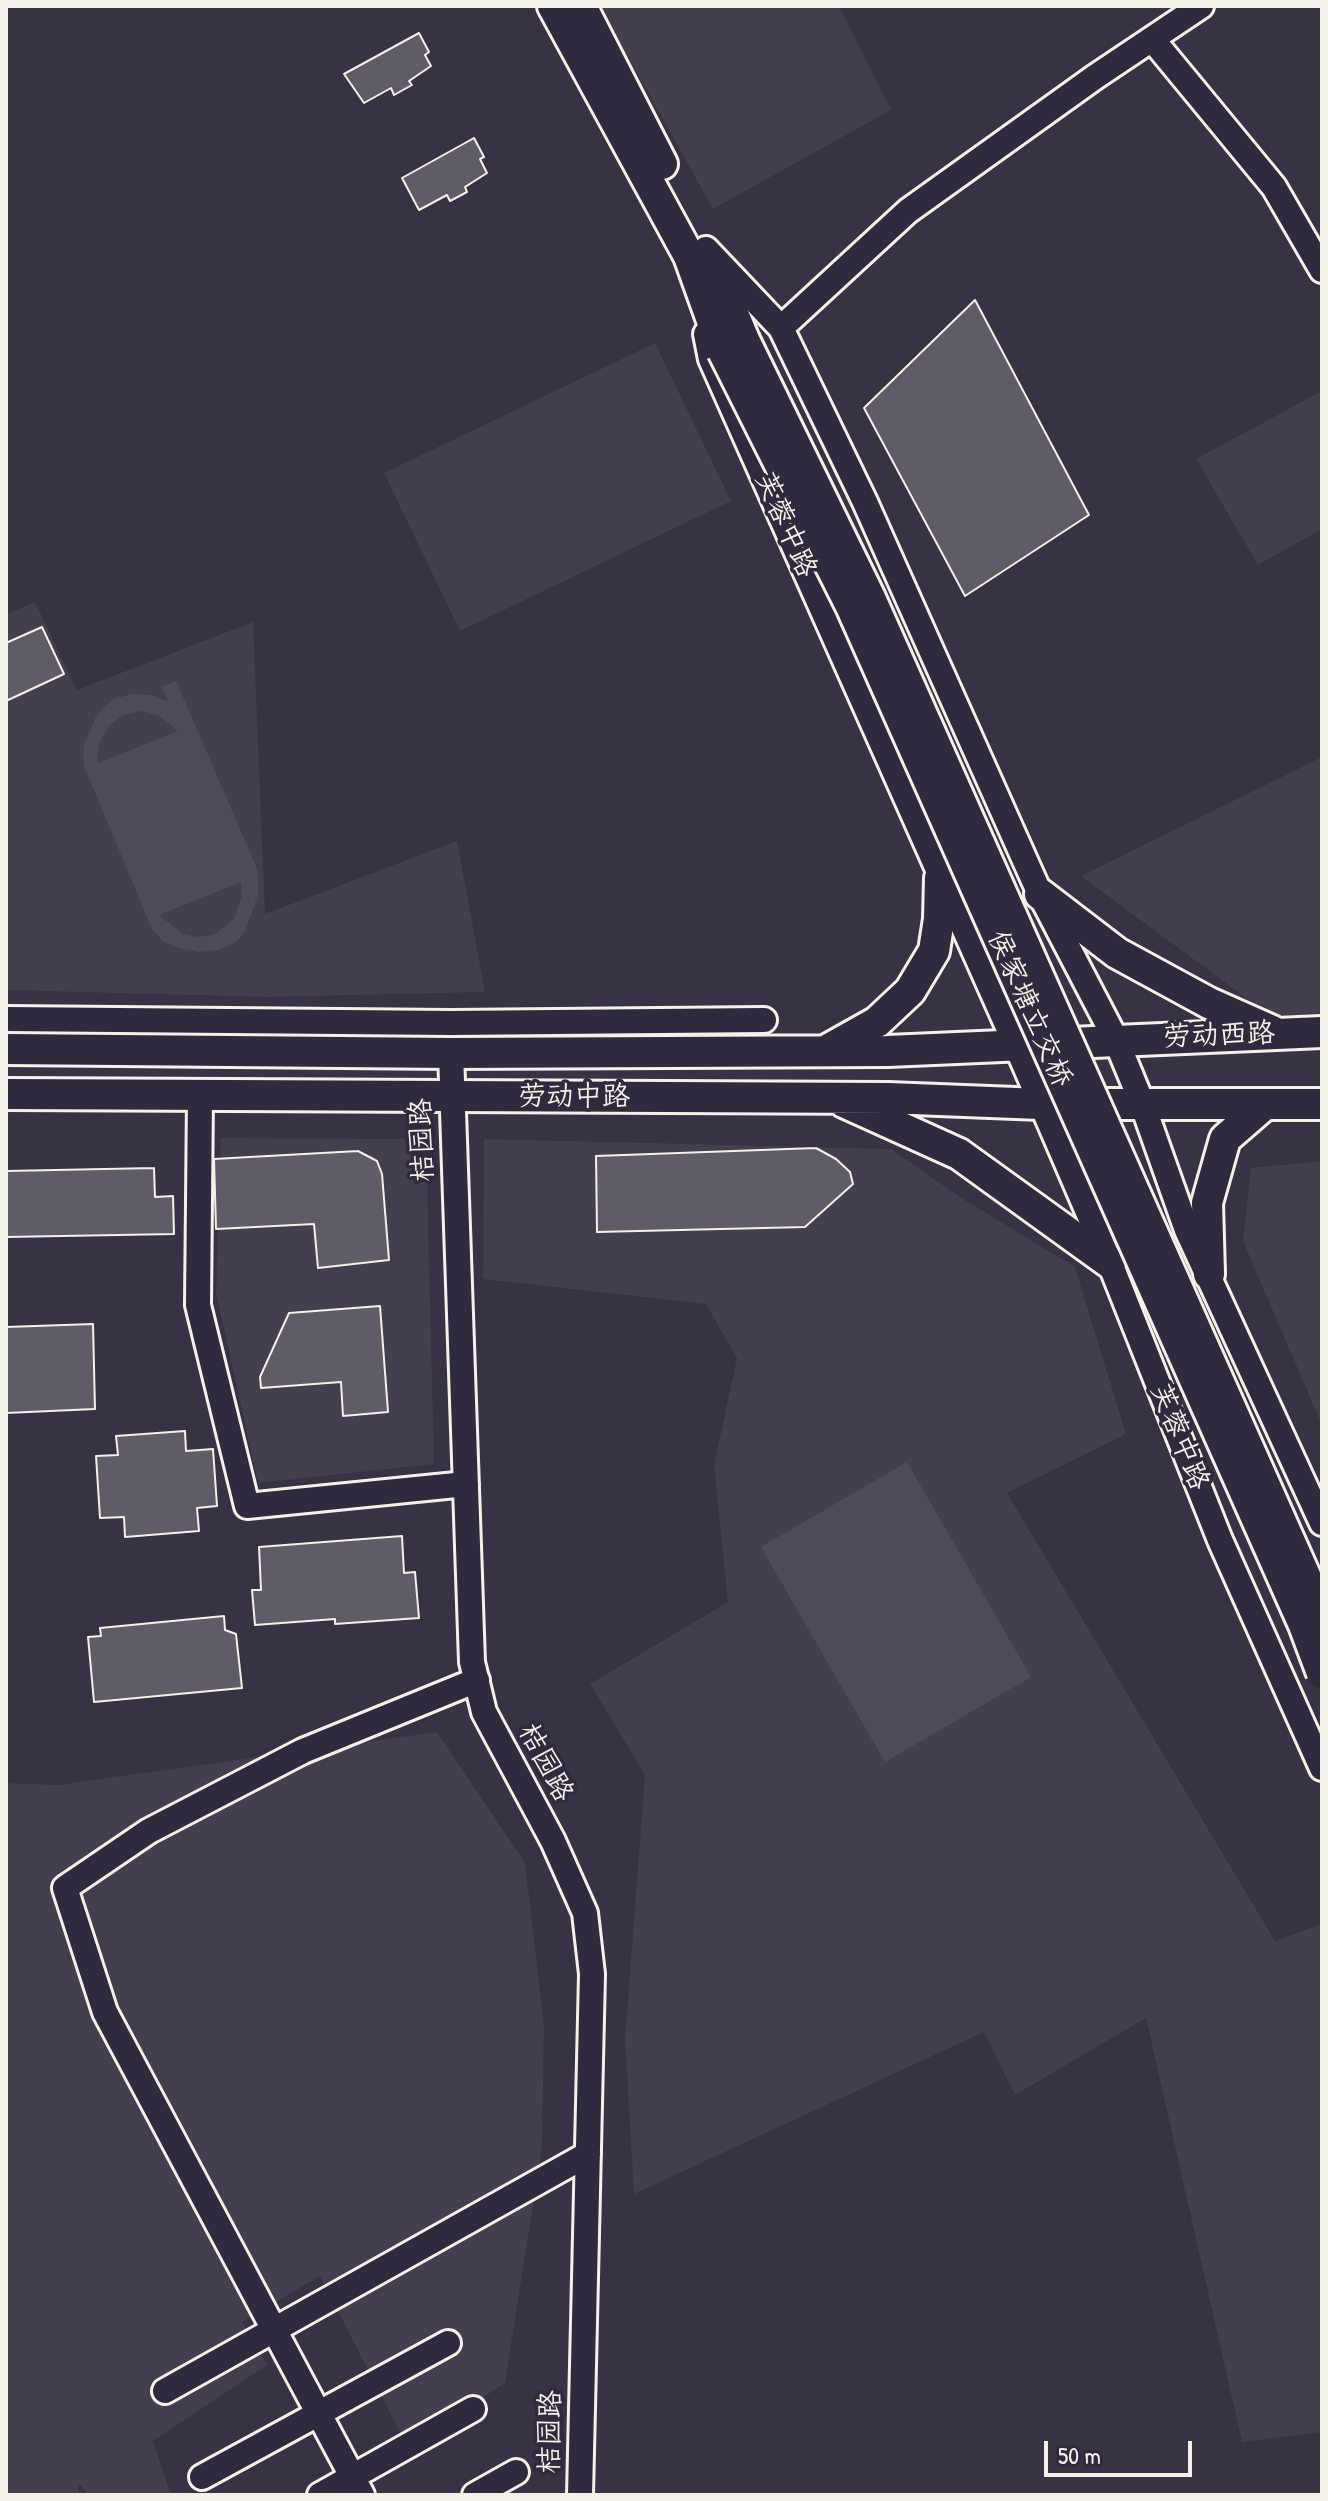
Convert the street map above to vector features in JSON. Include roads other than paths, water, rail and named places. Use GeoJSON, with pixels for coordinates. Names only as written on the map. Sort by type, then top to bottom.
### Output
{"type":"FeatureCollection","features":[{"type":"Feature","properties":{"kind":"main road","name":"芙蓉中路"},"geometry":{"type":"LineString","coordinates":[[553,6],[698,253]]}},
{"type":"Feature","properties":{"kind":"main road","name":"芙蓉中路"},"geometry":{"type":"LineString","coordinates":[[581,6],[698,253]]}},
{"type":"Feature","properties":{"kind":"main road"},"geometry":{"type":"LineString","coordinates":[[698,253],[733,346]]}},
{"type":"Feature","properties":{"kind":"main road","name":"侯家塘立交桥"},"geometry":{"type":"LineString","coordinates":[[733,346],[876,611],[1322,1614]]}},
{"type":"Feature","properties":{"kind":"main road","name":"侯家塘立交桥"},"geometry":{"type":"LineString","coordinates":[[733,346],[1304,1625],[1322,1673]]}},
{"type":"Feature","properties":{"kind":"main road"},"geometry":{"type":"LineString","coordinates":[[826,1051],[877,1022],[910,991],[934,951],[940,878]]}},
{"type":"Feature","properties":{"kind":"main road"},"geometry":{"type":"LineString","coordinates":[[1040,894],[1117,953],[1209,1003],[1278,1033]]}},
{"type":"Feature","properties":{"kind":"main road","name":"劳动西路"},"geometry":{"type":"LineString","coordinates":[[1116,1040],[1322,1032]]}},
{"type":"Feature","properties":{"kind":"main road","name":"劳动中路"},"geometry":{"type":"LineString","coordinates":[[6,1049],[451,1053],[826,1051],[1017,1047],[1116,1040]]}},
{"type":"Feature","properties":{"kind":"main road","name":"劳动中路"},"geometry":{"type":"LineString","coordinates":[[6,1094],[835,1097],[1041,1104],[1142,1103]]}},
{"type":"Feature","properties":{"kind":"main road"},"geometry":{"type":"LineString","coordinates":[[835,1097],[959,1154],[1110,1263]]}},
{"type":"Feature","properties":{"kind":"main road"},"geometry":{"type":"LineString","coordinates":[[1142,1103],[1322,1104]]}},
{"type":"Feature","properties":{"kind":"main road"},"geometry":{"type":"LineString","coordinates":[[1209,1274],[1207,1203],[1225,1139],[1263,1106]]}},
{"type":"Feature","properties":{"kind":"street"},"geometry":{"type":"LineString","coordinates":[[781,328],[908,211],[1201,6]]}},
{"type":"Feature","properties":{"kind":"street"},"geometry":{"type":"LineString","coordinates":[[1152,39],[1274,187],[1322,270]]}},
{"type":"Feature","properties":{"kind":"street"},"geometry":{"type":"LineString","coordinates":[[698,253],[781,328],[865,502],[1040,894],[1116,1040],[1187,1230],[1313,1483],[1322,1523]]}},
{"type":"Feature","properties":{"kind":"street","name":"芙蓉中路"},"geometry":{"type":"LineString","coordinates":[[698,253],[711,359],[1017,1047],[1110,1263],[1220,1540],[1322,1768]]}},
{"type":"Feature","properties":{"kind":"street"},"geometry":{"type":"LineString","coordinates":[[6,1019],[435,1023],[764,1020]]}},
{"type":"Feature","properties":{"kind":"street","name":"桔园路"},"geometry":{"type":"LineString","coordinates":[[451,1053],[472,1662],[484,1712],[553,1841],[585,1913],[592,1974],[580,2495]]}},
{"type":"Feature","properties":{"kind":"street"},"geometry":{"type":"LineString","coordinates":[[200,1096],[198,1305],[247,1506],[466,1484]]}},
{"type":"Feature","properties":{"kind":"street"},"geometry":{"type":"LineString","coordinates":[[357,2486],[105,2012],[65,1888],[149,1831],[303,1751],[477,1680]]}},
{"type":"Feature","properties":{"kind":"street"},"geometry":{"type":"LineString","coordinates":[[165,2391],[588,2154]]}},
{"type":"Feature","properties":{"kind":"street"},"geometry":{"type":"LineString","coordinates":[[202,2477],[448,2343]]}},
{"type":"Feature","properties":{"kind":"street"},"geometry":{"type":"LineString","coordinates":[[320,2495],[357,2486],[473,2409]]}},
{"type":"Feature","properties":{"kind":"street"},"geometry":{"type":"LineString","coordinates":[[475,2495],[516,2472]]}}]}
